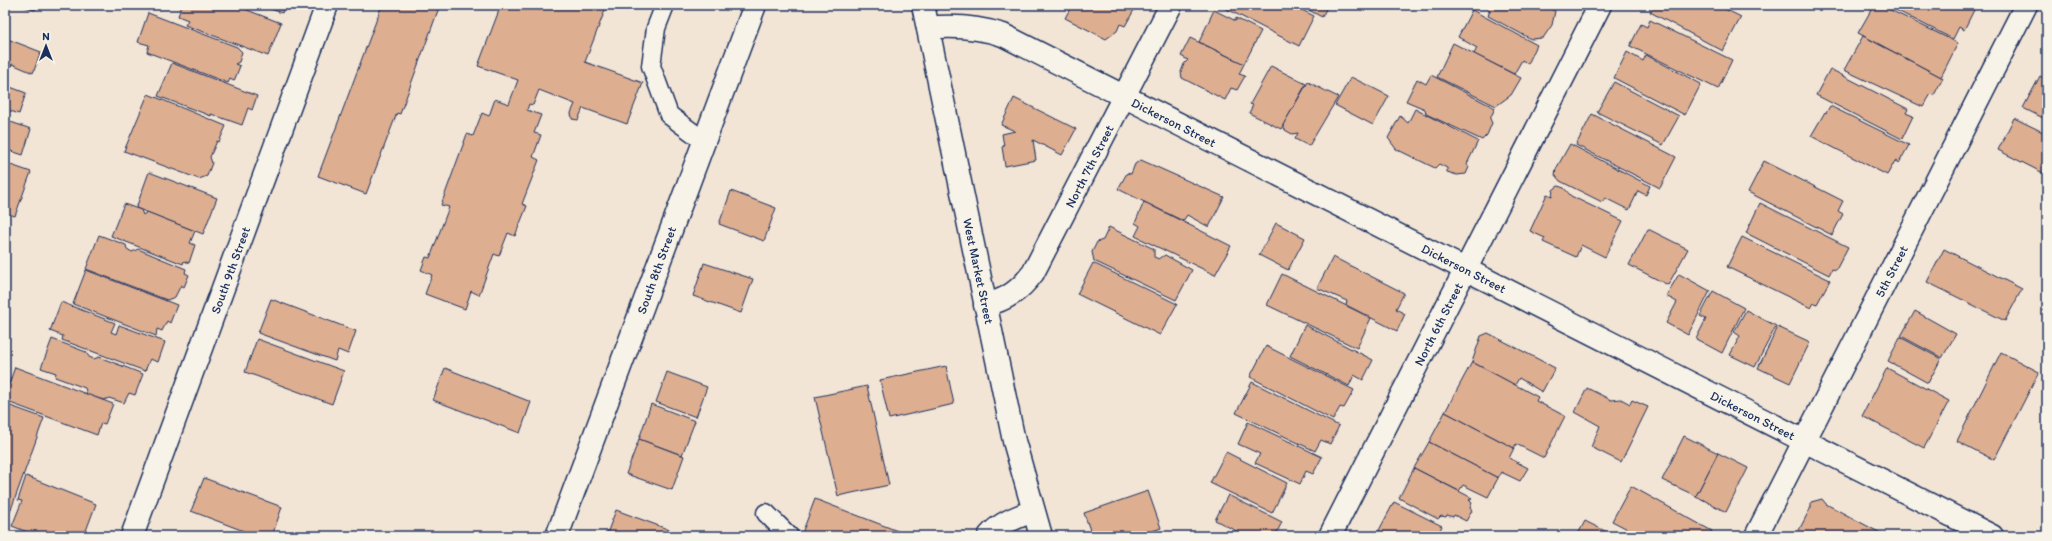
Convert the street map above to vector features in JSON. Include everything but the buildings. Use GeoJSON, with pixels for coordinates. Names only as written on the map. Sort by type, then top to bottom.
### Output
{"type":"FeatureCollection","features":[{"type":"Feature","properties":{"kind":"street","name":"South 9th Street"},"geometry":{"type":"LineString","coordinates":[[132,536],[327,5]]}},
{"type":"Feature","properties":{"kind":"street","name":"South 8th Street"},"geometry":{"type":"LineString","coordinates":[[556,536],[755,5]]}},
{"type":"Feature","properties":{"kind":"street","name":"West Market Street"},"geometry":{"type":"LineString","coordinates":[[923,5],[1016,447],[1041,536]]}},
{"type":"Feature","properties":{"kind":"street","name":"North 7th Street"},"geometry":{"type":"LineString","coordinates":[[985,305],[998,302],[1011,296],[1024,285],[1033,273],[1171,5]]}},
{"type":"Feature","properties":{"kind":"street","name":"North 6th Street"},"geometry":{"type":"LineString","coordinates":[[1330,536],[1600,5]]}},
{"type":"Feature","properties":{"kind":"street","name":"5th Street"},"geometry":{"type":"LineString","coordinates":[[1756,536],[2026,5]]}},
{"type":"Feature","properties":{"kind":"street","name":"Dickerson Street"},"geometry":{"type":"LineString","coordinates":[[928,28],[975,27],[1003,35],[1992,536]]}},
{"type":"Feature","properties":{"kind":"street"},"geometry":{"type":"LineString","coordinates":[[989,536],[995,529],[1006,522],[1033,511]]}},
{"type":"Feature","properties":{"kind":"lane"},"geometry":{"type":"LineString","coordinates":[[665,5],[656,28],[651,66],[669,115],[704,141]]}},
{"type":"Feature","properties":{"kind":"lane"},"geometry":{"type":"LineString","coordinates":[[766,513],[789,536]]}}]}
